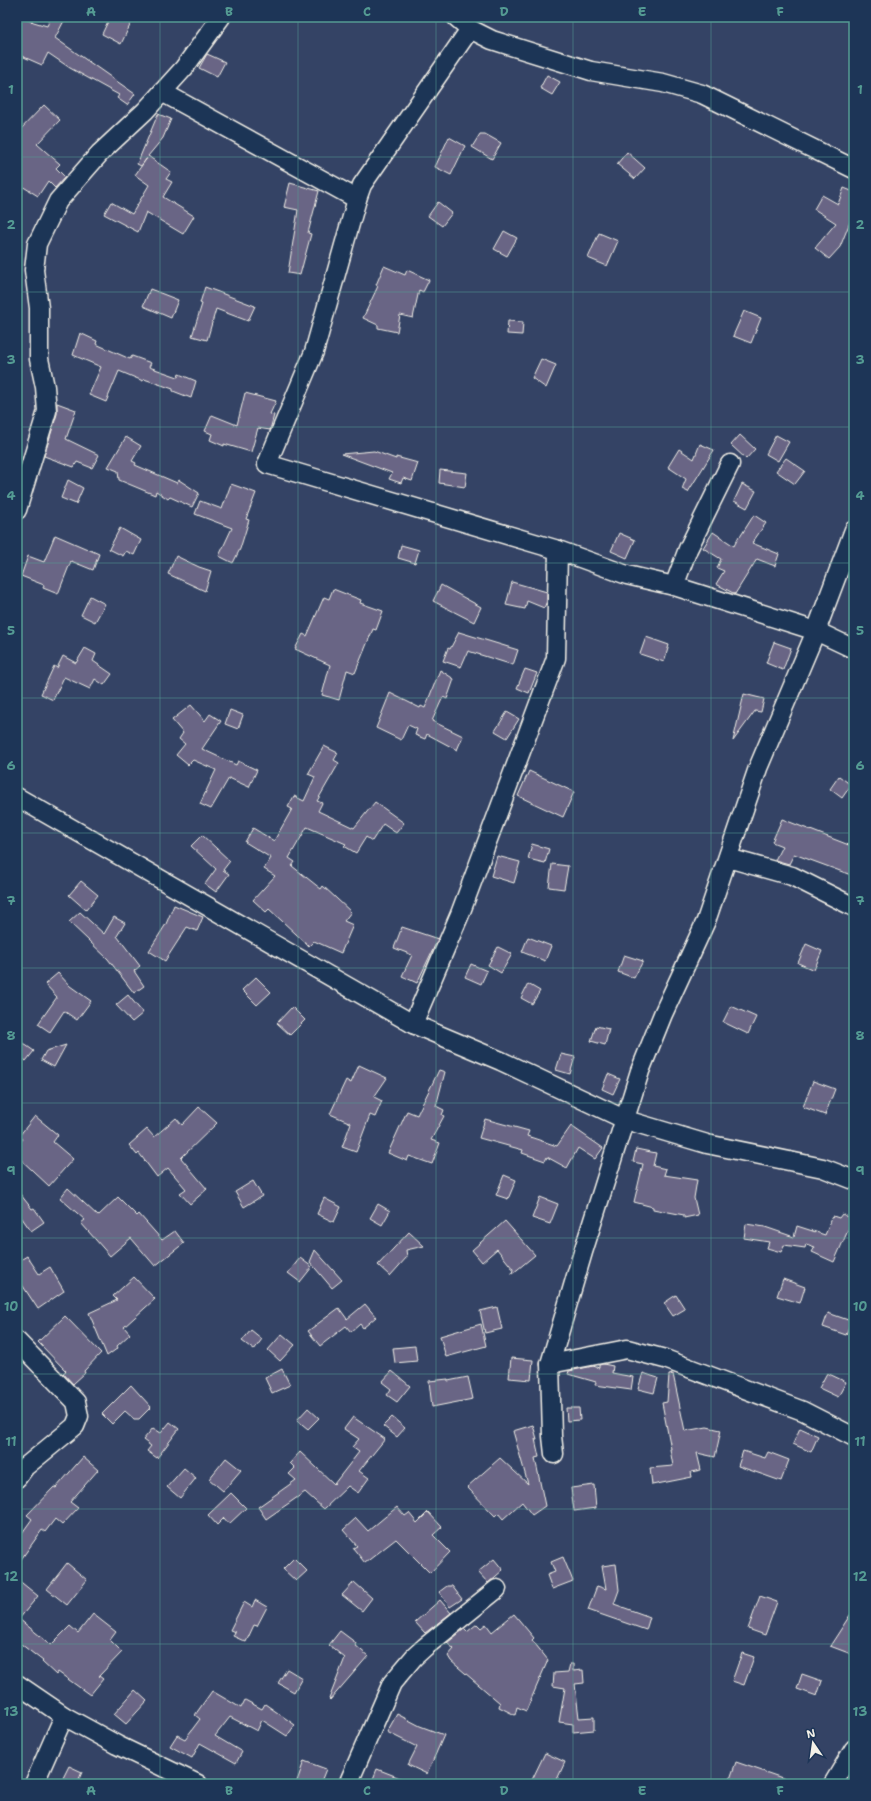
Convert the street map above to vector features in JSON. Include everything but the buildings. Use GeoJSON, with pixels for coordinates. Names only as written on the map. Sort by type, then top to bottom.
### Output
{"type":"FeatureCollection","features":[{"type":"Feature","properties":{"kind":"street"},"geometry":{"type":"LineString","coordinates":[[17,510],[47,411],[46,387],[39,359],[39,308],[34,270],[37,244],[58,201],[100,153],[145,111],[184,68],[221,17]]}},
{"type":"Feature","properties":{"kind":"street"},"geometry":{"type":"LineString","coordinates":[[456,17],[470,30],[492,40],[591,71],[663,83],[702,94],[756,122],[854,169]]}},
{"type":"Feature","properties":{"kind":"street"},"geometry":{"type":"LineString","coordinates":[[470,30],[362,185],[357,198],[314,352],[267,464],[558,550],[627,575],[674,586],[816,631],[854,649]]}},
{"type":"Feature","properties":{"kind":"street"},"geometry":{"type":"LineString","coordinates":[[162,92],[357,198]]}},
{"type":"Feature","properties":{"kind":"street"},"geometry":{"type":"LineString","coordinates":[[674,586],[688,549],[730,464]]}},
{"type":"Feature","properties":{"kind":"street"},"geometry":{"type":"LineString","coordinates":[[554,1454],[550,1364],[583,1252],[646,1057],[663,1014],[706,921],[758,768],[816,631],[854,530]]}},
{"type":"Feature","properties":{"kind":"street"},"geometry":{"type":"LineString","coordinates":[[413,1024],[460,914],[556,658],[558,550]]}},
{"type":"Feature","properties":{"kind":"street"},"geometry":{"type":"LineString","coordinates":[[17,797],[413,1024],[501,1061],[626,1120],[707,1144],[823,1168],[854,1180]]}},
{"type":"Feature","properties":{"kind":"street"},"geometry":{"type":"LineString","coordinates":[[728,858],[792,876],[854,907]]}},
{"type":"Feature","properties":{"kind":"street"},"geometry":{"type":"LineString","coordinates":[[17,1341],[76,1402],[79,1416],[75,1426],[25,1467],[17,1478]]}},
{"type":"Feature","properties":{"kind":"street"},"geometry":{"type":"LineString","coordinates":[[550,1364],[627,1349],[665,1359],[803,1411],[854,1437]]}},
{"type":"Feature","properties":{"kind":"street"},"geometry":{"type":"LineString","coordinates":[[348,1784],[392,1683],[414,1657],[425,1647],[497,1589]]}},
{"type":"Feature","properties":{"kind":"street"},"geometry":{"type":"LineString","coordinates":[[17,1684],[64,1716],[153,1763],[198,1784]]}},
{"type":"Feature","properties":{"kind":"street"},"geometry":{"type":"LineString","coordinates":[[34,1784],[64,1716]]}},
{"type":"Feature","properties":{"kind":"street"},"geometry":{"type":"LineString","coordinates":[[833,1784],[854,1749]]}}]}
